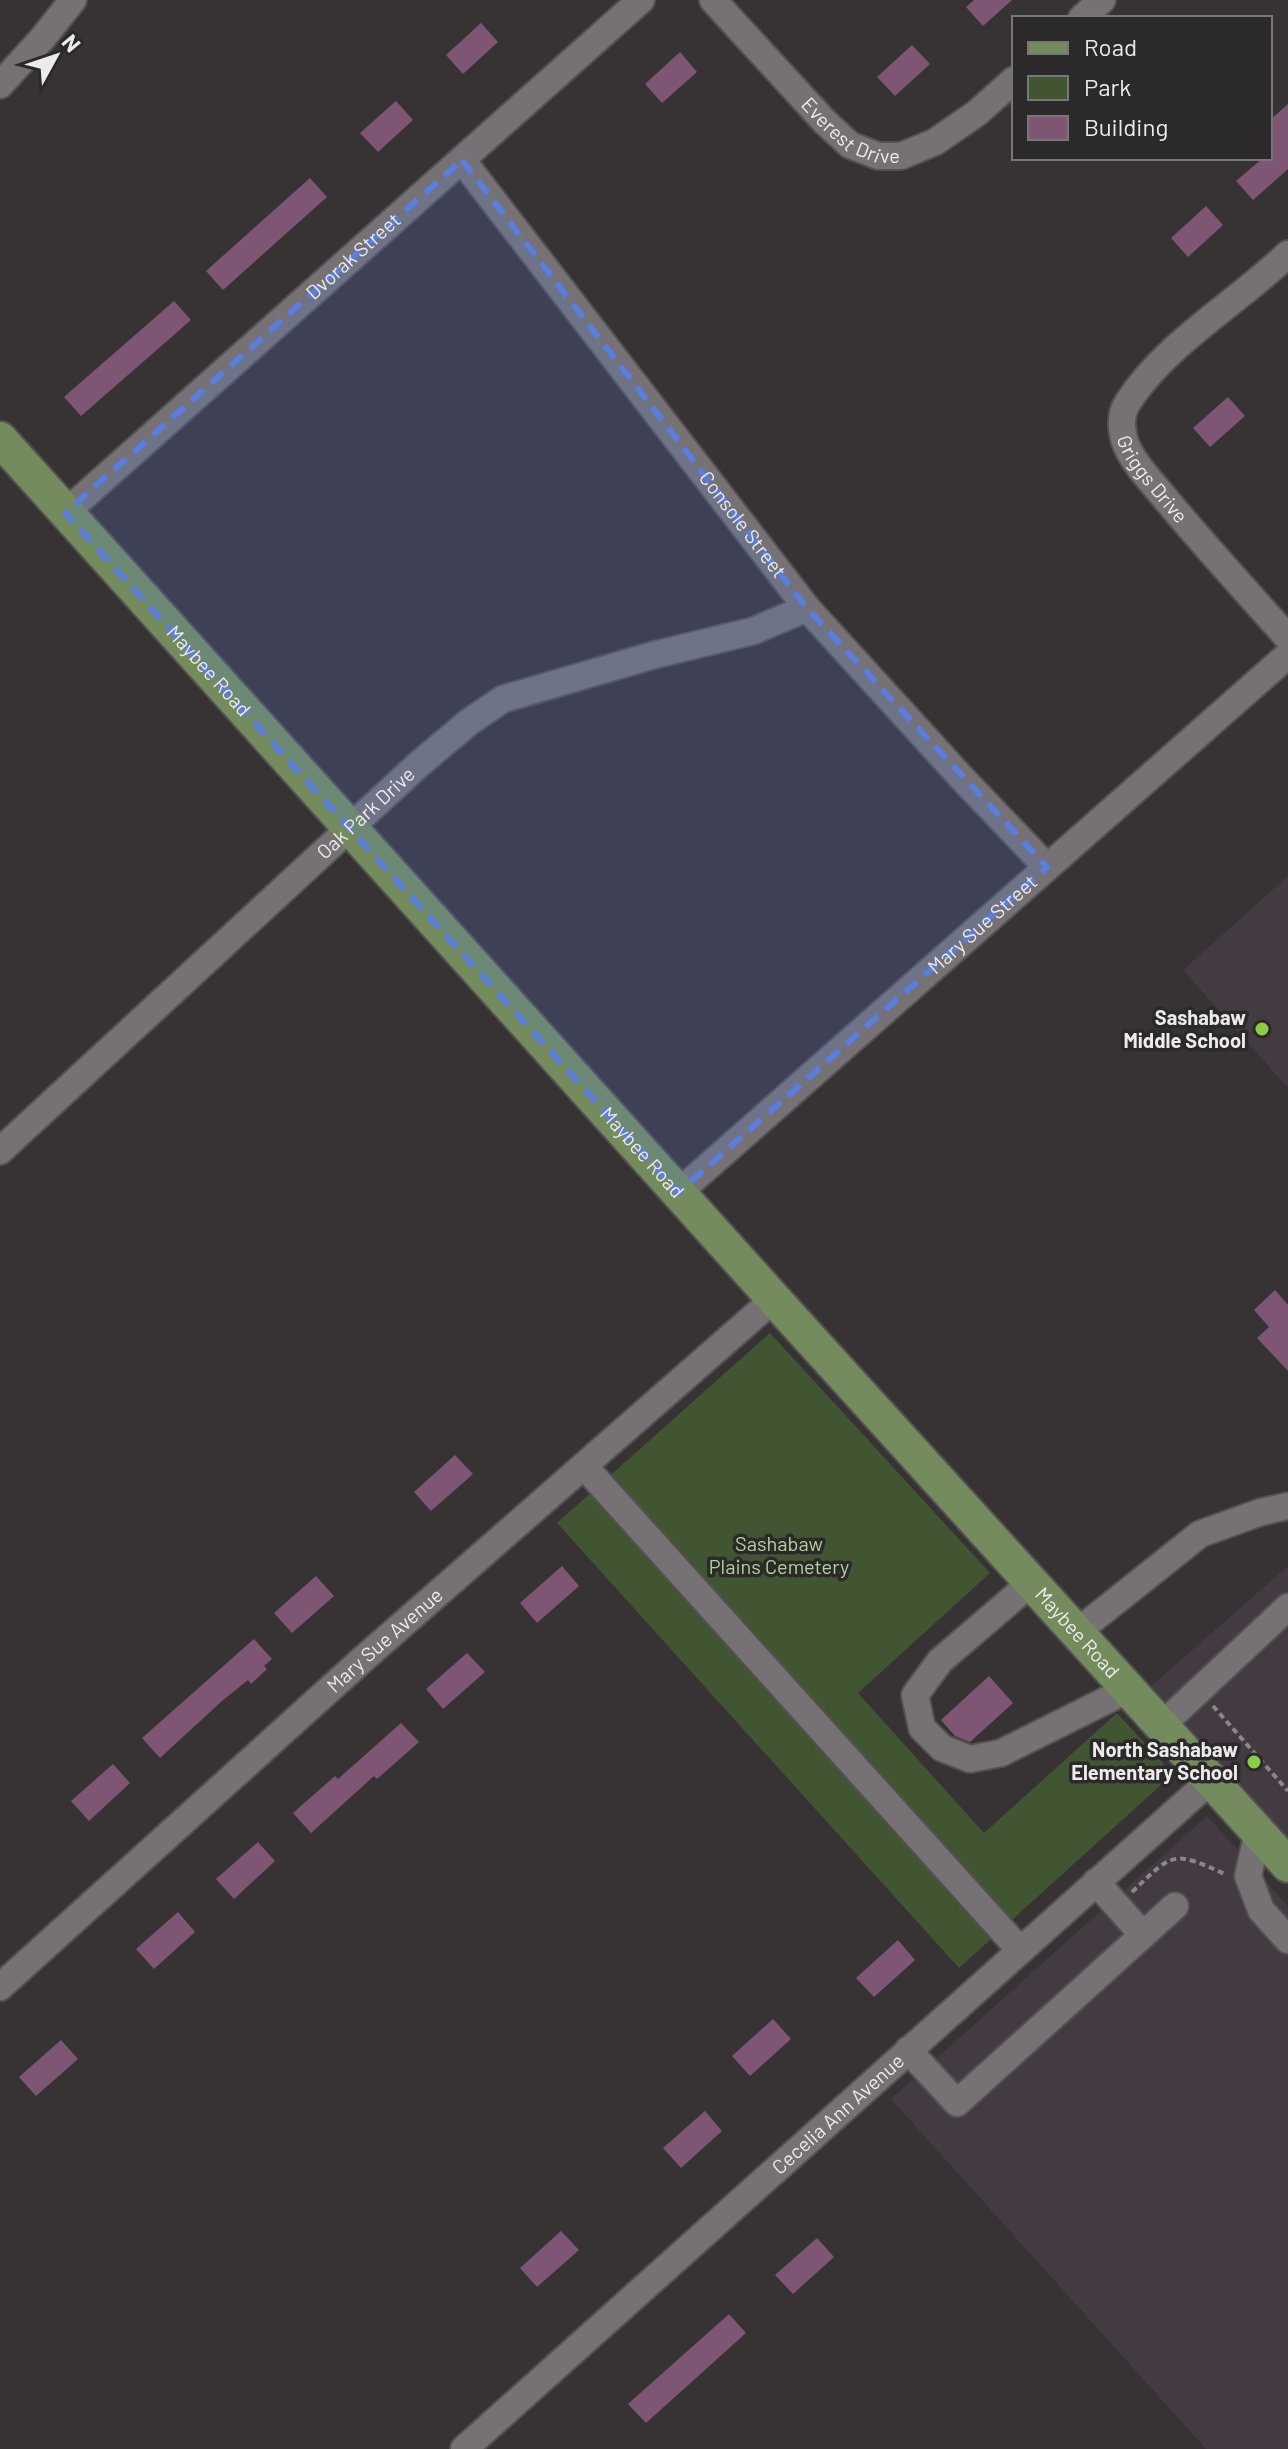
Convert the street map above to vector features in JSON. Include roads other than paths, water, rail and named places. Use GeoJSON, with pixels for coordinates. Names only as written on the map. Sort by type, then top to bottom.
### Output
{"type":"FeatureCollection","features":[{"type":"Feature","properties":{"kind":"main road","name":"Maybee Road"},"geometry":{"type":"LineString","coordinates":[[0,439],[1288,1865]]}},
{"type":"Feature","properties":{"kind":"street"},"geometry":{"type":"LineString","coordinates":[[0,85],[73,0]]}},
{"type":"Feature","properties":{"kind":"street","name":"Dvorak Street"},"geometry":{"type":"LineString","coordinates":[[65,513],[641,0]]}},
{"type":"Feature","properties":{"kind":"street","name":"Everest Drive"},"geometry":{"type":"LineString","coordinates":[[713,0],[825,122],[850,145],[878,156],[901,156],[935,142],[977,113],[1012,82]]}},
{"type":"Feature","properties":{"kind":"street"},"geometry":{"type":"LineString","coordinates":[[1084,16],[1102,0]]}},
{"type":"Feature","properties":{"kind":"street","name":"Console Street"},"geometry":{"type":"LineString","coordinates":[[462,160],[807,608],[1047,867]]}},
{"type":"Feature","properties":{"kind":"street","name":"Griggs Drive"},"geometry":{"type":"LineString","coordinates":[[1288,254],[1182,343],[1126,403],[1121,418],[1126,444],[1142,469],[1199,539],[1288,638]]}},
{"type":"Feature","properties":{"kind":"street","name":"Oak Park Drive"},"geometry":{"type":"LineString","coordinates":[[0,1151],[459,730],[503,699],[654,655],[753,631],[807,608]]}},
{"type":"Feature","properties":{"kind":"street","name":"Mary Sue Street"},"geometry":{"type":"LineString","coordinates":[[678,1193],[1288,655]]}},
{"type":"Feature","properties":{"kind":"street","name":"Mary Sue Avenue"},"geometry":{"type":"LineString","coordinates":[[0,1987],[362,1660],[774,1299]]}},
{"type":"Feature","properties":{"kind":"street"},"geometry":{"type":"LineString","coordinates":[[584,1466],[1020,1950]]}},
{"type":"Feature","properties":{"kind":"street"},"geometry":{"type":"LineString","coordinates":[[1077,1632],[1200,1534],[1261,1512],[1288,1506]]}},
{"type":"Feature","properties":{"kind":"street"},"geometry":{"type":"LineString","coordinates":[[1032,1582],[940,1661],[915,1695],[922,1728],[942,1748],[970,1759],[1001,1753],[1129,1689]]}},
{"type":"Feature","properties":{"kind":"street"},"geometry":{"type":"LineString","coordinates":[[1162,1725],[1288,1607]]}},
{"type":"Feature","properties":{"kind":"street","name":"Cecelia Ann Avenue"},"geometry":{"type":"LineString","coordinates":[[464,2449],[1211,1780]]}},
{"type":"Feature","properties":{"kind":"street"},"geometry":{"type":"LineString","coordinates":[[1258,1832],[1248,1876],[1261,1910],[1288,1940]]}},
{"type":"Feature","properties":{"kind":"street"},"geometry":{"type":"LineString","coordinates":[[1096,1882],[1143,1935]]}},
{"type":"Feature","properties":{"kind":"street"},"geometry":{"type":"LineString","coordinates":[[908,2050],[957,2103],[1175,1906]]}},
{"type":"Feature","properties":{"kind":"place","name":"Sashabaw Middle School"},"geometry":{"type":"Point","coordinates":[1262,1029]}},
{"type":"Feature","properties":{"kind":"place","name":"North Sashabaw Elementary School"},"geometry":{"type":"Point","coordinates":[1254,1762]}},
{"type":"Feature","properties":{"kind":"park label","name":"Sashabaw Plains Cemetery"},"geometry":{"type":"Point","coordinates":[779,1556]}}]}
